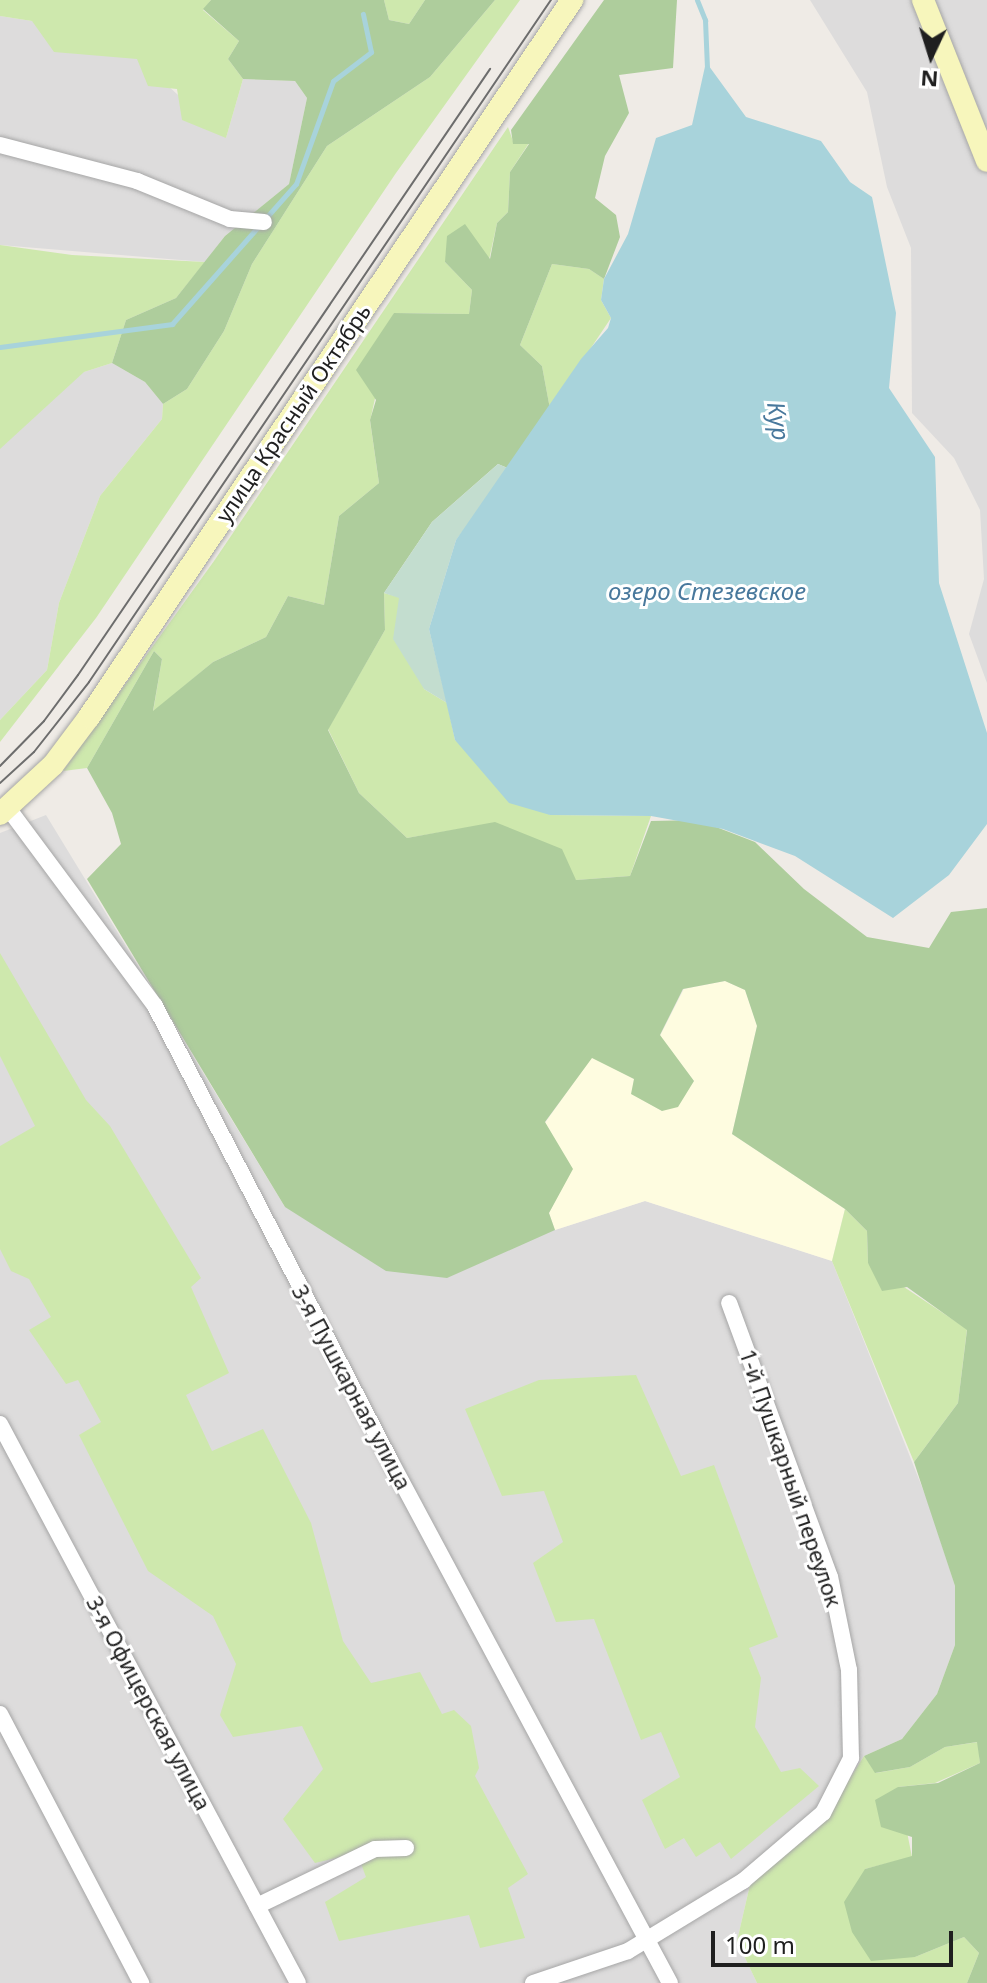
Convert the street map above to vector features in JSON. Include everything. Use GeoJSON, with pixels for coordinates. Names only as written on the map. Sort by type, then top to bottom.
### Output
{"type":"FeatureCollection","features":[{"type":"Feature","properties":{"kind":"main road","name":"улица Красный Октябрь"},"geometry":{"type":"LineString","coordinates":[[4,811],[53,765],[89,717],[572,0]]}},
{"type":"Feature","properties":{"kind":"main road"},"geometry":{"type":"LineString","coordinates":[[923,0],[985,147]]}},
{"type":"Feature","properties":{"kind":"street"},"geometry":{"type":"LineString","coordinates":[[0,145],[137,181],[230,219],[264,222]]}},
{"type":"Feature","properties":{"kind":"street","name":"3-я Пушкарная улица"},"geometry":{"type":"LineString","coordinates":[[4,811],[155,1006],[670,1983]]}},
{"type":"Feature","properties":{"kind":"street","name":"1-й Пушкарный переулок"},"geometry":{"type":"LineString","coordinates":[[533,1983],[589,1968],[743,1881],[789,1846],[823,1813],[851,1758],[849,1670],[830,1577],[729,1303]]}},
{"type":"Feature","properties":{"kind":"street","name":"3-я Офицерская улица"},"geometry":{"type":"LineString","coordinates":[[0,1424],[298,1983]]}},
{"type":"Feature","properties":{"kind":"street"},"geometry":{"type":"LineString","coordinates":[[0,1714],[141,1983]]}},
{"type":"Feature","properties":{"kind":"street"},"geometry":{"type":"LineString","coordinates":[[257,1906],[375,1849],[406,1848]]}},
{"type":"Feature","properties":{"kind":"shaded area"},"geometry":{"type":"Polygon","coordinates":[[[810,0],[987,0],[987,683],[969,634],[984,579],[980,510],[954,458],[912,413],[911,248],[887,187],[867,92],[810,0]]]}},
{"type":"Feature","properties":{"kind":"shaded area"},"geometry":{"type":"Polygon","coordinates":[[[0,16],[32,21],[138,59],[226,138],[243,79],[295,81],[307,98],[289,184],[225,236],[205,262],[0,245],[0,16]]]}},
{"type":"Feature","properties":{"kind":"shaded area"},"geometry":{"type":"Polygon","coordinates":[[[112,363],[145,382],[163,404],[162,419],[100,496],[59,603],[47,670],[0,720],[0,373],[84,372],[112,363]]]}},
{"type":"Feature","properties":{"kind":"shaded area"},"geometry":{"type":"Polygon","coordinates":[[[46,815],[285,1207],[555,1230],[645,1201],[832,1261],[928,1502],[955,1586],[955,1645],[937,1694],[902,1739],[864,1756],[818,1829],[752,1876],[737,1941],[757,1983],[0,1983],[0,833],[46,815]]]}},
{"type":"Feature","properties":{"kind":"shaded area"},"geometry":{"type":"Polygon","coordinates":[[[725,981],[745,990],[757,1026],[732,1134],[845,1209],[832,1261],[645,1201],[555,1230],[549,1213],[572,1169],[545,1123],[592,1057],[634,1079],[632,1094],[662,1111],[694,1081],[660,1036],[684,989],[725,981]]]}},
{"type":"Feature","properties":{"kind":"green space"},"geometry":{"type":"Polygon","coordinates":[[[0,0],[211,0],[203,10],[239,41],[228,59],[243,79],[226,138],[182,120],[177,89],[148,86],[137,59],[54,52],[32,21],[0,16],[0,0]]]}},
{"type":"Feature","properties":{"kind":"green space"},"geometry":{"type":"Polygon","coordinates":[[[211,0],[384,0],[389,20],[409,24],[425,0],[495,0],[430,77],[327,146],[252,264],[224,331],[187,389],[163,404],[145,382],[112,363],[126,320],[176,298],[225,236],[289,184],[307,98],[295,81],[243,79],[228,59],[239,41],[203,9],[211,0]]]}},
{"type":"Feature","properties":{"kind":"green space"},"geometry":{"type":"Polygon","coordinates":[[[384,0],[425,0],[409,24],[389,20],[384,0]]]}},
{"type":"Feature","properties":{"kind":"green space"},"geometry":{"type":"Polygon","coordinates":[[[495,0],[520,0],[396,173],[96,618],[0,742],[0,720],[47,670],[59,603],[100,496],[162,419],[163,404],[187,389],[224,331],[252,264],[327,146],[430,77],[495,0]]]}},
{"type":"Feature","properties":{"kind":"green space"},"geometry":{"type":"Polygon","coordinates":[[[604,0],[677,0],[673,68],[619,75],[629,113],[605,156],[595,198],[616,215],[620,237],[604,279],[589,269],[552,264],[520,345],[542,366],[550,409],[510,469],[498,464],[432,522],[384,593],[385,630],[328,730],[359,793],[407,838],[495,822],[562,849],[576,880],[630,876],[651,821],[698,820],[755,842],[804,889],[867,937],[929,948],[951,912],[987,908],[987,1983],[967,1983],[979,1953],[964,1937],[915,1957],[871,1961],[852,1932],[844,1902],[865,1869],[912,1856],[912,1837],[881,1827],[875,1800],[898,1787],[938,1783],[980,1763],[977,1742],[945,1747],[910,1767],[875,1773],[864,1756],[902,1739],[937,1694],[955,1645],[955,1586],[914,1462],[958,1403],[967,1330],[907,1287],[882,1291],[868,1263],[867,1231],[845,1209],[732,1134],[757,1026],[745,990],[725,981],[683,989],[660,1035],[694,1081],[678,1107],[662,1111],[631,1094],[634,1079],[592,1058],[545,1122],[573,1169],[549,1213],[555,1230],[447,1278],[386,1271],[285,1207],[87,879],[121,844],[112,813],[87,768],[154,651],[162,659],[153,711],[213,662],[266,637],[288,596],[324,605],[339,516],[379,483],[370,420],[376,400],[356,370],[394,313],[469,314],[472,290],[445,262],[447,236],[465,224],[490,259],[497,223],[508,212],[510,172],[529,144],[513,144],[511,130],[604,0]]]}},
{"type":"Feature","properties":{"kind":"green space"},"geometry":{"type":"Polygon","coordinates":[[[508,127],[514,144],[529,143],[510,172],[508,212],[497,223],[489,260],[445,262],[472,290],[469,314],[394,313],[370,421],[379,483],[339,516],[324,605],[288,596],[266,637],[213,662],[153,712],[162,659],[154,651],[87,768],[63,771],[214,561],[508,127]]]}},
{"type":"Feature","properties":{"kind":"green space"},"geometry":{"type":"Polygon","coordinates":[[[0,245],[72,255],[205,262],[176,298],[126,320],[112,363],[84,372],[0,449],[0,245]]]}},
{"type":"Feature","properties":{"kind":"green space"},"geometry":{"type":"Polygon","coordinates":[[[552,264],[589,269],[604,279],[601,300],[611,318],[550,409],[542,366],[520,345],[552,264]]]}},
{"type":"Feature","properties":{"kind":"green space"},"geometry":{"type":"Polygon","coordinates":[[[498,464],[510,469],[456,540],[429,629],[447,703],[424,689],[393,639],[399,598],[384,593],[432,522],[498,464]]]}},
{"type":"Feature","properties":{"kind":"green space"},"geometry":{"type":"Polygon","coordinates":[[[384,593],[399,597],[424,689],[447,703],[455,740],[550,815],[651,816],[630,876],[576,880],[495,823],[407,838],[359,793],[328,729],[385,630],[384,593]]]}},
{"type":"Feature","properties":{"kind":"green space"},"geometry":{"type":"Polygon","coordinates":[[[0,953],[86,1100],[110,1126],[201,1278],[191,1287],[229,1373],[186,1395],[212,1451],[263,1429],[311,1523],[343,1641],[371,1683],[420,1672],[442,1714],[454,1710],[471,1726],[479,1768],[475,1776],[528,1874],[508,1888],[525,1938],[480,1948],[469,1915],[339,1941],[325,1902],[366,1877],[357,1853],[315,1863],[283,1819],[323,1769],[302,1726],[233,1737],[220,1715],[236,1664],[213,1616],[148,1571],[79,1435],[101,1422],[78,1380],[66,1384],[29,1330],[51,1317],[29,1279],[11,1271],[0,1249],[0,1146],[35,1126],[0,1056],[0,953]]]}},
{"type":"Feature","properties":{"kind":"green space"},"geometry":{"type":"Polygon","coordinates":[[[845,1209],[867,1231],[868,1263],[967,1329],[958,1403],[914,1462],[832,1261],[845,1209]]]}},
{"type":"Feature","properties":{"kind":"green space"},"geometry":{"type":"Polygon","coordinates":[[[636,1375],[681,1476],[714,1465],[778,1637],[749,1648],[761,1678],[755,1727],[781,1772],[800,1768],[819,1786],[731,1859],[720,1842],[696,1857],[684,1838],[665,1849],[642,1800],[680,1777],[661,1732],[641,1740],[594,1619],[556,1622],[533,1563],[563,1542],[544,1491],[502,1496],[465,1409],[539,1380],[636,1375]]]}},
{"type":"Feature","properties":{"kind":"green space"},"geometry":{"type":"Polygon","coordinates":[[[978,1742],[980,1763],[935,1783],[898,1787],[912,1857],[865,1869],[915,1957],[964,1937],[979,1953],[967,1983],[757,1983],[737,1941],[752,1876],[818,1829],[864,1756],[876,1773],[910,1767],[945,1747],[978,1742]]]}},
{"type":"Feature","properties":{"kind":"water","name":"озеро Стезевское"},"geometry":{"type":"Polygon","coordinates":[[[706,62],[746,117],[821,141],[850,182],[872,197],[896,313],[889,388],[935,457],[939,583],[987,733],[987,824],[949,875],[893,918],[795,856],[723,829],[651,816],[550,815],[509,803],[455,740],[429,629],[456,540],[581,359],[608,328],[611,318],[601,300],[604,279],[628,234],[656,138],[692,125],[706,62]]]}},
{"type":"Feature","properties":{"kind":"waterway","name":"Кур"},"geometry":{"type":"LineString","coordinates":[[697,0],[705,20],[707,68]]}},
{"type":"Feature","properties":{"kind":"waterway"},"geometry":{"type":"LineString","coordinates":[[0,347],[172,324],[296,184],[333,81],[371,52],[363,14]]}},
{"type":"Feature","properties":{"kind":"tram line"},"geometry":{"type":"LineString","coordinates":[[0,783],[34,752],[89,682],[551,0]]}},
{"type":"Feature","properties":{"kind":"tram line"},"geometry":{"type":"LineString","coordinates":[[0,766],[44,721],[78,675],[490,69]]}}]}
